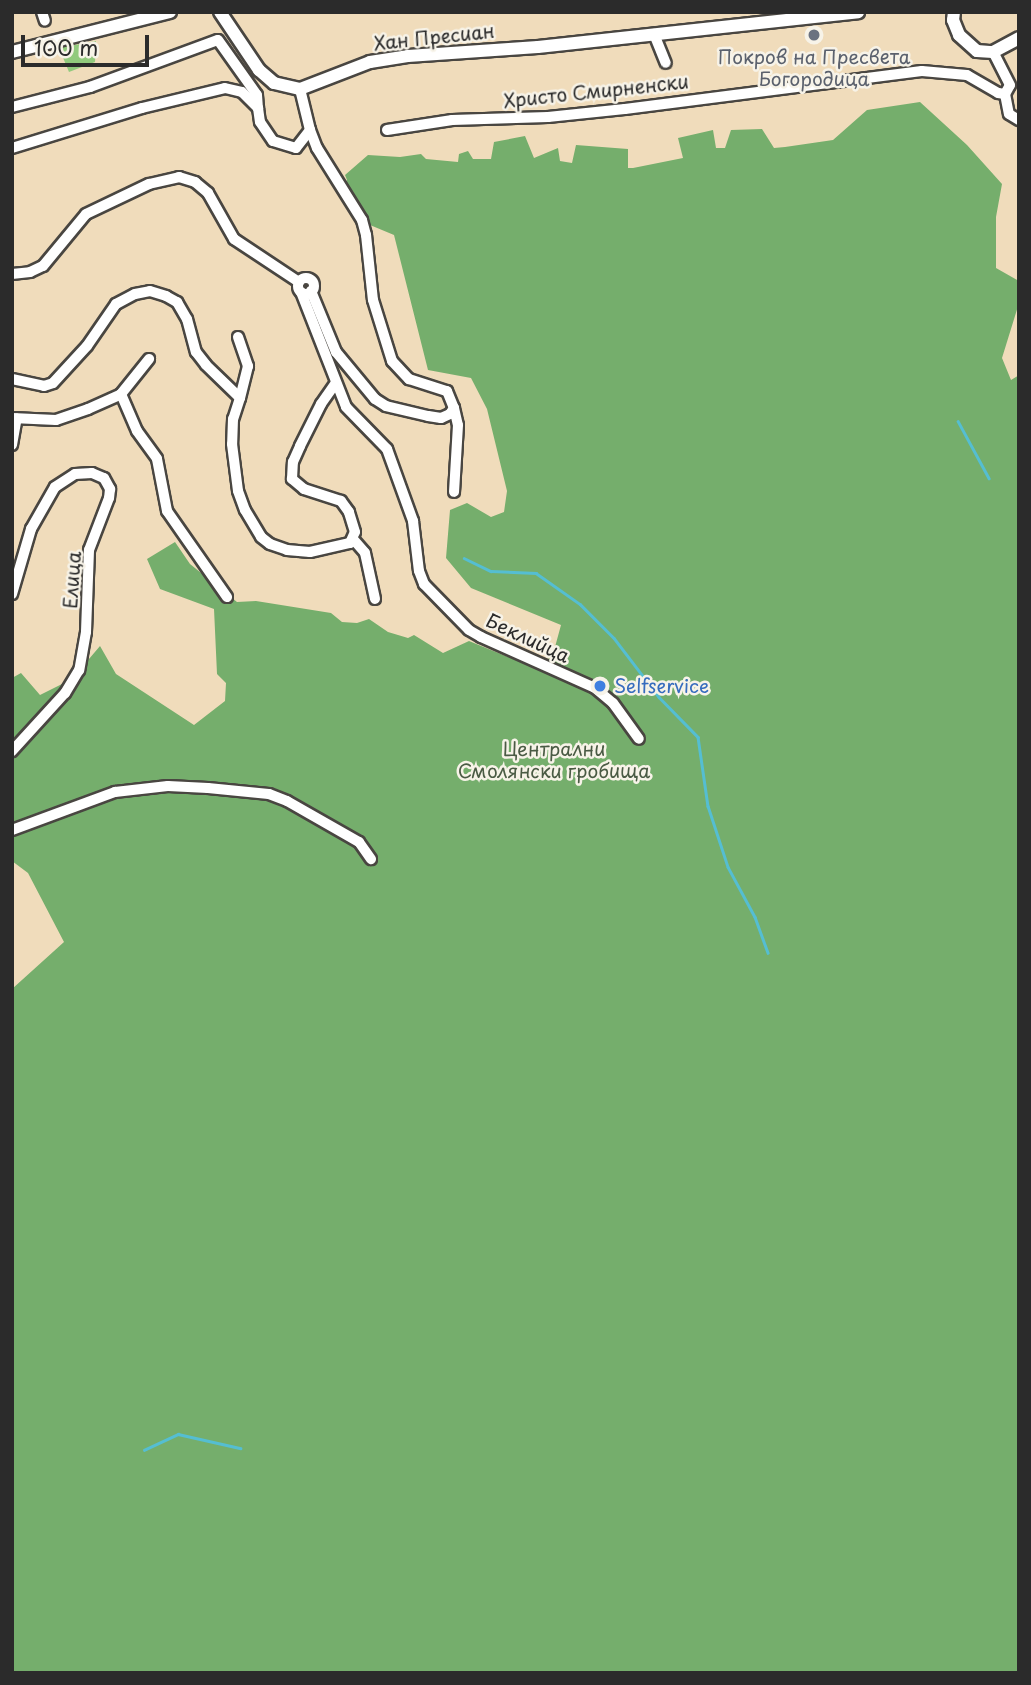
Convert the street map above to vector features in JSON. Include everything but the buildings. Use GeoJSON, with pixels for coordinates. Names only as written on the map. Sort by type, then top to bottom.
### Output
{"type":"FeatureCollection","features":[{"type":"Feature","properties":{"kind":"street"},"geometry":{"type":"LineString","coordinates":[[12,52],[170,12]]}},
{"type":"Feature","properties":{"kind":"street"},"geometry":{"type":"LineString","coordinates":[[220,12],[259,70],[274,83],[297,89],[317,148],[362,220],[373,300],[392,361],[410,379],[447,391],[458,425],[454,492]]}},
{"type":"Feature","properties":{"kind":"street","name":"Хан Пресиан"},"geometry":{"type":"LineString","coordinates":[[297,89],[380,60],[858,12]]}},
{"type":"Feature","properties":{"kind":"street"},"geometry":{"type":"LineString","coordinates":[[945,12],[963,41],[972,49],[993,52],[1019,38]]}},
{"type":"Feature","properties":{"kind":"street"},"geometry":{"type":"LineString","coordinates":[[954,12],[956,28]]}},
{"type":"Feature","properties":{"kind":"street"},"geometry":{"type":"LineString","coordinates":[[654,34],[666,63]]}},
{"type":"Feature","properties":{"kind":"street"},"geometry":{"type":"LineString","coordinates":[[12,107],[72,93],[218,40],[257,95],[260,122],[273,141],[288,148],[296,148],[310,130]]}},
{"type":"Feature","properties":{"kind":"street"},"geometry":{"type":"LineString","coordinates":[[993,52],[1010,85],[1005,94],[1009,114],[1019,120]]}},
{"type":"Feature","properties":{"kind":"street","name":"Христо Смирненски"},"geometry":{"type":"LineString","coordinates":[[387,130],[452,120],[548,117],[625,109],[922,71],[967,75],[998,93],[1005,94]]}},
{"type":"Feature","properties":{"kind":"street"},"geometry":{"type":"LineString","coordinates":[[12,148],[142,108],[225,88],[242,92],[258,108]]}},
{"type":"Feature","properties":{"kind":"street"},"geometry":{"type":"LineString","coordinates":[[12,274],[30,272],[43,266],[86,214],[149,184],[178,177],[195,182],[208,193],[234,239],[304,288],[336,352],[375,399],[394,408],[441,418],[454,408]]}},
{"type":"Feature","properties":{"kind":"street","name":"Беклийца"},"geometry":{"type":"LineString","coordinates":[[304,288],[335,384],[352,416],[387,449],[413,521],[419,571],[424,584],[475,633],[595,688],[613,703],[639,739]]}},
{"type":"Feature","properties":{"kind":"street"},"geometry":{"type":"LineString","coordinates":[[12,379],[44,386],[53,383],[87,346],[116,304],[135,294],[150,291],[177,302],[187,319],[196,352],[240,398]]}},
{"type":"Feature","properties":{"kind":"street"},"geometry":{"type":"LineString","coordinates":[[238,337],[248,366],[233,427],[236,480],[245,510],[261,537],[287,551],[310,552],[343,546],[353,539]]}},
{"type":"Feature","properties":{"kind":"street"},"geometry":{"type":"LineString","coordinates":[[12,445],[15,418],[56,420],[121,394],[149,359]]}},
{"type":"Feature","properties":{"kind":"street"},"geometry":{"type":"LineString","coordinates":[[335,384],[321,404],[300,446],[293,462],[292,479],[304,489],[341,501],[353,524],[353,539],[365,553],[375,599]]}},
{"type":"Feature","properties":{"kind":"street"},"geometry":{"type":"LineString","coordinates":[[121,394],[136,430],[157,459],[167,512],[227,597]]}},
{"type":"Feature","properties":{"kind":"street","name":"Елица"},"geometry":{"type":"LineString","coordinates":[[12,594],[31,529],[55,486],[75,474],[92,473],[104,478],[110,489],[109,498],[89,550],[86,632],[79,670],[65,693],[12,751]]}},
{"type":"Feature","properties":{"kind":"street"},"geometry":{"type":"LineString","coordinates":[[12,830],[115,792],[168,786],[208,788],[255,792],[287,801],[359,842],[371,859]]}},
{"type":"Feature","properties":{"kind":"green space"},"geometry":{"type":"Polygon","coordinates":[[[96,41],[95,62],[69,72],[59,48],[96,41]]]}},
{"type":"Feature","properties":{"kind":"green space","name":"Централни Смолянски гробища"},"geometry":{"type":"Polygon","coordinates":[[[920,102],[967,145],[1002,184],[996,217],[996,268],[1019,281],[1019,303],[1002,358],[1011,380],[1019,375],[1019,1673],[12,1673],[12,989],[64,942],[28,873],[12,861],[12,678],[21,673],[40,695],[72,679],[100,646],[116,674],[194,725],[225,701],[226,683],[217,674],[214,609],[160,589],[147,559],[175,542],[190,564],[237,602],[256,601],[331,613],[342,622],[357,623],[369,619],[388,632],[408,638],[414,635],[443,653],[469,641],[508,657],[536,661],[552,658],[561,625],[471,588],[446,558],[450,510],[467,503],[491,517],[504,512],[507,491],[487,409],[471,378],[428,370],[394,235],[370,225],[345,183],[345,175],[368,155],[400,157],[421,154],[426,159],[458,162],[459,154],[468,151],[473,159],[491,159],[494,142],[525,136],[534,158],[558,148],[560,161],[572,163],[576,145],[628,149],[628,168],[633,168],[683,158],[678,138],[713,130],[716,148],[725,148],[731,130],[762,129],[774,148],[833,140],[867,110],[920,102]]]}},
{"type":"Feature","properties":{"kind":"waterway"},"geometry":{"type":"LineString","coordinates":[[958,421],[989,478]]}},
{"type":"Feature","properties":{"kind":"waterway"},"geometry":{"type":"LineString","coordinates":[[464,558],[491,571],[536,573],[580,604],[614,638],[659,697],[698,737],[708,806],[728,867],[755,917],[768,953]]}},
{"type":"Feature","properties":{"kind":"waterway"},"geometry":{"type":"LineString","coordinates":[[144,1450],[178,1434],[240,1448]]}},
{"type":"Feature","properties":{"kind":"place","name":"Покров на Пресвета Богородица"},"geometry":{"type":"Point","coordinates":[814,35]}},
{"type":"Feature","properties":{"kind":"place","name":"Selfservice"},"geometry":{"type":"Point","coordinates":[600,686]}}]}
